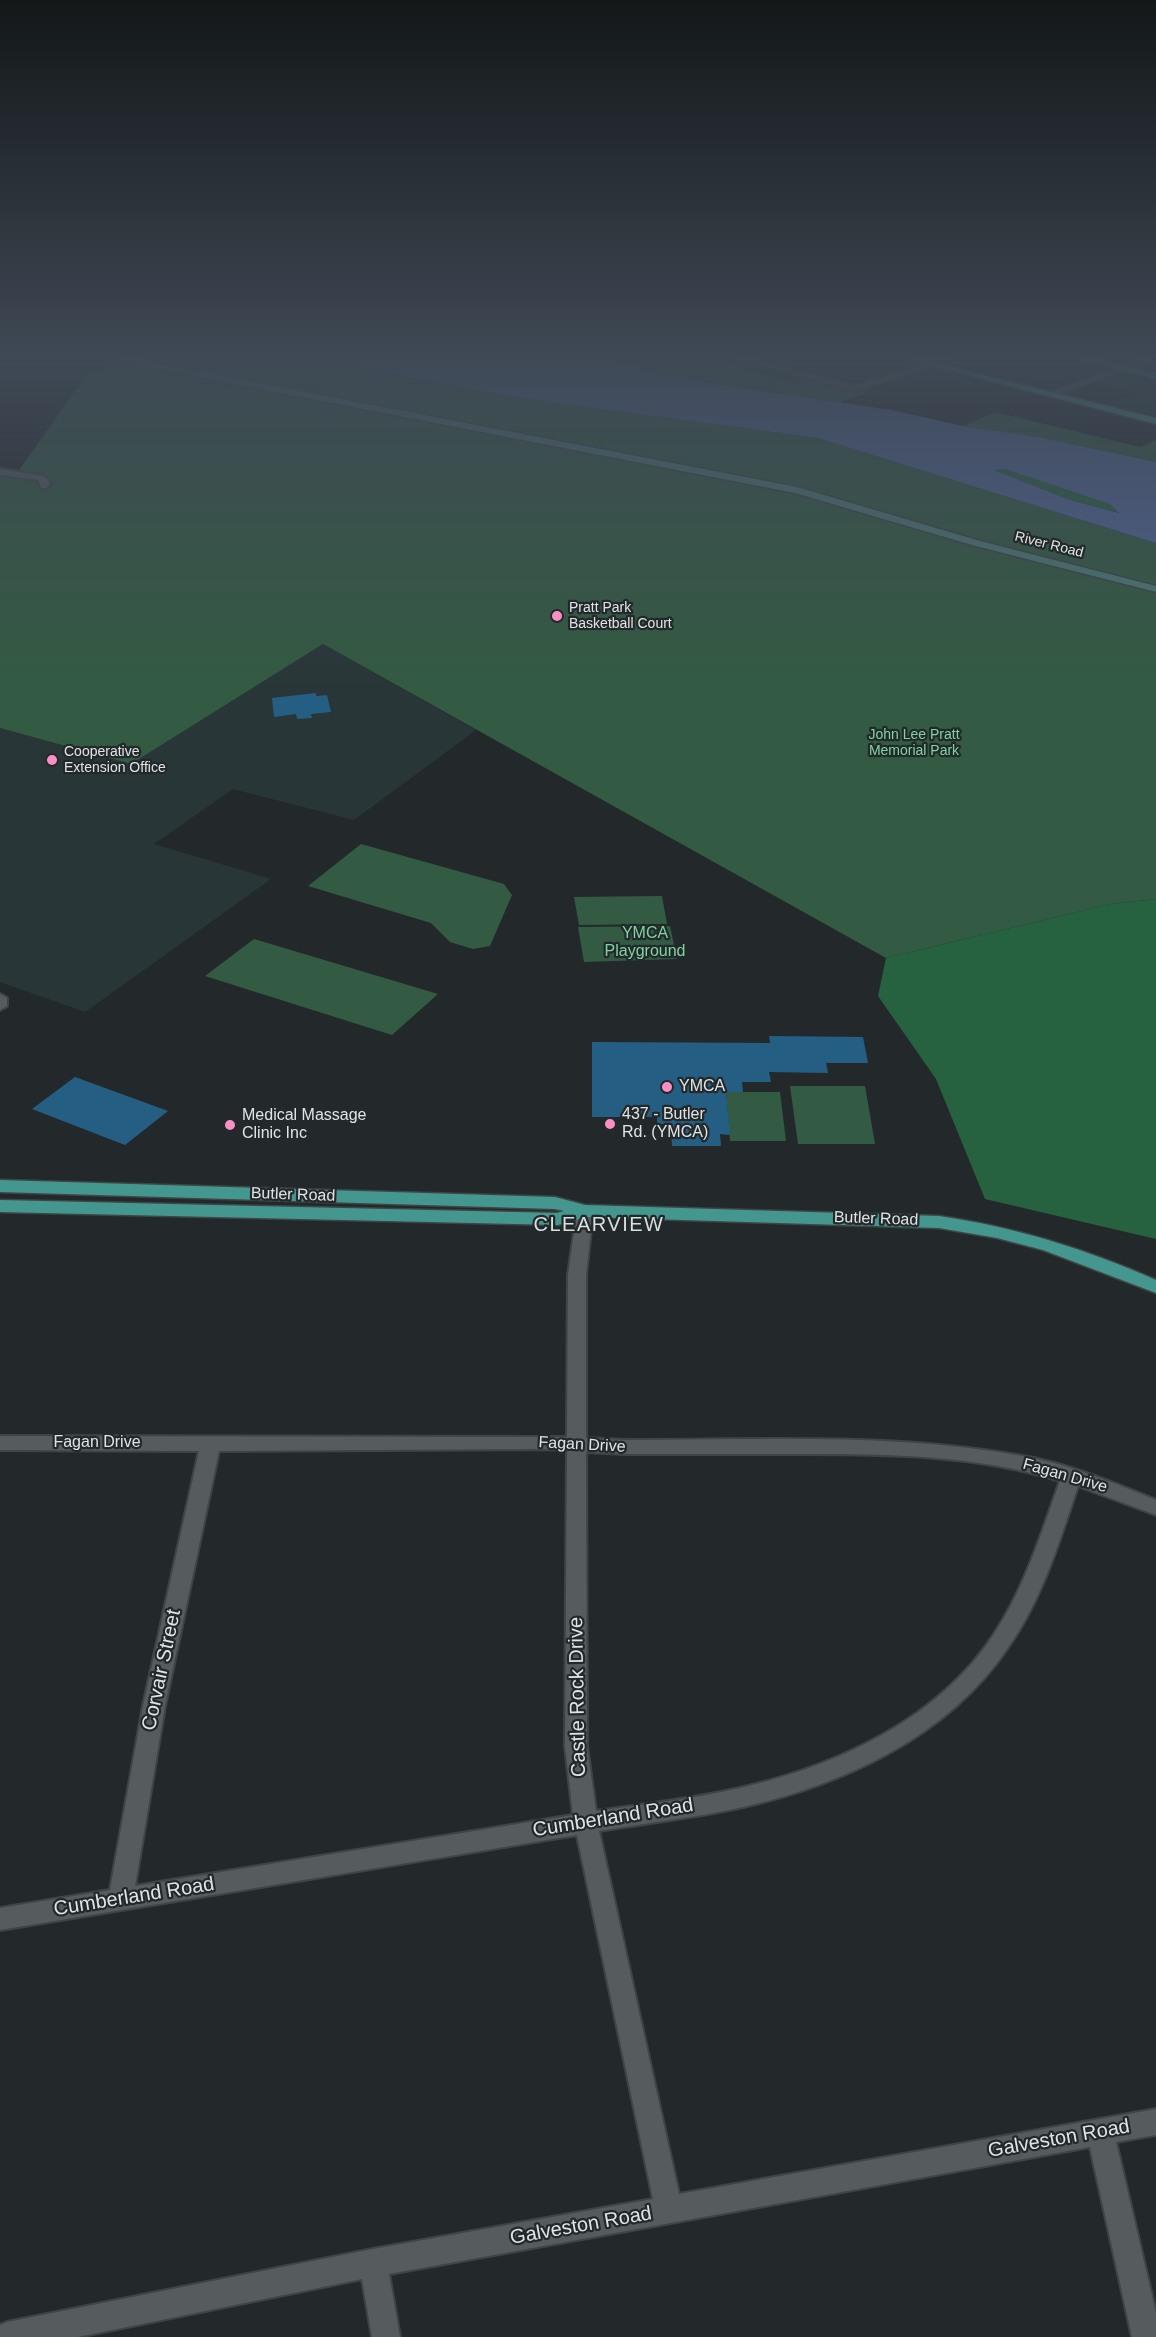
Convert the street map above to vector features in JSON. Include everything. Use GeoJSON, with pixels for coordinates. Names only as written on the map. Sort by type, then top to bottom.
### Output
{"type":"FeatureCollection","features":[{"type":"Feature","properties":{"kind":"main road","name":"Butler Road"},"geometry":{"type":"LineString","coordinates":[[0,1186],[555,1203],[585,1211],[891,1219],[983,1228],[1062,1248],[1156,1287]]}},
{"type":"Feature","properties":{"kind":"main road","name":"Butler Road"},"geometry":{"type":"LineString","coordinates":[[0,1206],[558,1219],[585,1211]]}},
{"type":"Feature","properties":{"kind":"street","name":"River Road"},"geometry":{"type":"LineString","coordinates":[[689,469],[797,490],[967,540],[1156,589]]}},
{"type":"Feature","properties":{"kind":"street"},"geometry":{"type":"LineString","coordinates":[[0,472],[43,482]]}},
{"type":"Feature","properties":{"kind":"street"},"geometry":{"type":"LineString","coordinates":[[0,998],[0,1006]]}},
{"type":"Feature","properties":{"kind":"street","name":"Castle Rock Drive"},"geometry":{"type":"LineString","coordinates":[[585,1211],[577,1275],[576,1746],[586,1823],[669,2210]]}},
{"type":"Feature","properties":{"kind":"street","name":"Fagan Drive"},"geometry":{"type":"LineString","coordinates":[[0,1443],[541,1442],[625,1447],[884,1447],[938,1450],[993,1457],[1072,1476],[1156,1508]]}},
{"type":"Feature","properties":{"kind":"street","name":"Corvair Street"},"geometry":{"type":"LineString","coordinates":[[121,1899],[154,1706],[212,1443]]}},
{"type":"Feature","properties":{"kind":"street","name":"Cumberland Road"},"geometry":{"type":"LineString","coordinates":[[0,1919],[740,1798],[797,1783],[846,1765],[889,1744],[920,1725],[973,1678],[1001,1640],[1024,1601],[1039,1570],[1072,1476]]}},
{"type":"Feature","properties":{"kind":"street","name":"Galveston Road"},"geometry":{"type":"LineString","coordinates":[[7,2337],[373,2263],[1156,2122]]}},
{"type":"Feature","properties":{"kind":"street"},"geometry":{"type":"LineString","coordinates":[[1101,2131],[1147,2337]]}},
{"type":"Feature","properties":{"kind":"street"},"geometry":{"type":"LineString","coordinates":[[373,2263],[386,2337]]}},
{"type":"Feature","properties":{"kind":"shaded area"},"geometry":{"type":"Polygon","coordinates":[[[323,644],[476,730],[354,820],[233,789],[154,844],[271,879],[85,1012],[0,982],[0,728],[131,764],[323,644]]]}},
{"type":"Feature","properties":{"kind":"green space","name":"John Lee Pratt Memorial Park"},"geometry":{"type":"Polygon","coordinates":[[[20,469],[918,469],[1156,543],[1156,899],[1111,904],[886,958],[323,644],[131,764],[0,728],[0,470],[17,473],[20,469]]]}},
{"type":"Feature","properties":{"kind":"green space"},"geometry":{"type":"Polygon","coordinates":[[[1005,469],[1111,504],[1120,513],[1070,500],[993,470],[1005,469]]]}},
{"type":"Feature","properties":{"kind":"green space"},"geometry":{"type":"Polygon","coordinates":[[[361,844],[504,884],[512,895],[490,946],[473,949],[450,942],[431,923],[308,886],[361,844]]]}},
{"type":"Feature","properties":{"kind":"green space"},"geometry":{"type":"Polygon","coordinates":[[[662,896],[667,924],[579,925],[574,897],[662,896]]]}},
{"type":"Feature","properties":{"kind":"green space"},"geometry":{"type":"Polygon","coordinates":[[[1156,899],[1156,1239],[985,1199],[936,1079],[878,996],[886,958],[1111,904],[1156,899]]]}},
{"type":"Feature","properties":{"kind":"green space","name":"YMCA Playground"},"geometry":{"type":"Polygon","coordinates":[[[670,926],[677,959],[584,962],[578,927],[670,926]]]}},
{"type":"Feature","properties":{"kind":"green space"},"geometry":{"type":"Polygon","coordinates":[[[254,939],[438,994],[392,1035],[205,976],[254,939]]]}},
{"type":"Feature","properties":{"kind":"green space"},"geometry":{"type":"Polygon","coordinates":[[[790,1086],[865,1086],[875,1144],[798,1144],[790,1086]]]}},
{"type":"Feature","properties":{"kind":"green space","name":"YMCA"},"geometry":{"type":"Polygon","coordinates":[[[726,1092],[780,1092],[786,1141],[730,1141],[726,1092]]]}},
{"type":"Feature","properties":{"kind":"water"},"geometry":{"type":"Polygon","coordinates":[[[918,469],[1004,469],[994,470],[1070,500],[1119,513],[1110,504],[1005,469],[1156,469],[1156,543],[918,469]]]}},
{"type":"Feature","properties":{"kind":"building"},"geometry":{"type":"Polygon","coordinates":[[[316,693],[316,696],[327,695],[331,712],[311,714],[312,718],[297,719],[296,714],[274,717],[272,698],[316,693]]]}},
{"type":"Feature","properties":{"kind":"building","name":"YMCA"},"geometry":{"type":"Polygon","coordinates":[[[769,1036],[863,1037],[868,1063],[826,1063],[828,1073],[769,1072],[771,1082],[742,1082],[743,1092],[726,1092],[730,1135],[720,1134],[721,1146],[672,1146],[671,1124],[657,1124],[657,1117],[592,1117],[592,1042],[770,1043],[769,1036]]]}},
{"type":"Feature","properties":{"kind":"building"},"geometry":{"type":"Polygon","coordinates":[[[75,1077],[168,1111],[125,1145],[32,1109],[75,1077]]]}},
{"type":"Feature","properties":{"kind":"place","name":"Pratt Park Basketball Court"},"geometry":{"type":"Point","coordinates":[557,616]}},
{"type":"Feature","properties":{"kind":"place","name":"Cooperative Extension Office"},"geometry":{"type":"Point","coordinates":[52,760]}},
{"type":"Feature","properties":{"kind":"place","name":"YMCA"},"geometry":{"type":"Point","coordinates":[667,1087]}},
{"type":"Feature","properties":{"kind":"place","name":"437 - Butler Rd. (YMCA)"},"geometry":{"type":"Point","coordinates":[610,1124]}},
{"type":"Feature","properties":{"kind":"place","name":"Medical Massage Clinic Inc"},"geometry":{"type":"Point","coordinates":[230,1125]}},
{"type":"Feature","properties":{"kind":"district","name":"CLEARVIEW"},"geometry":{"type":"Point","coordinates":[599,1225]}}]}
